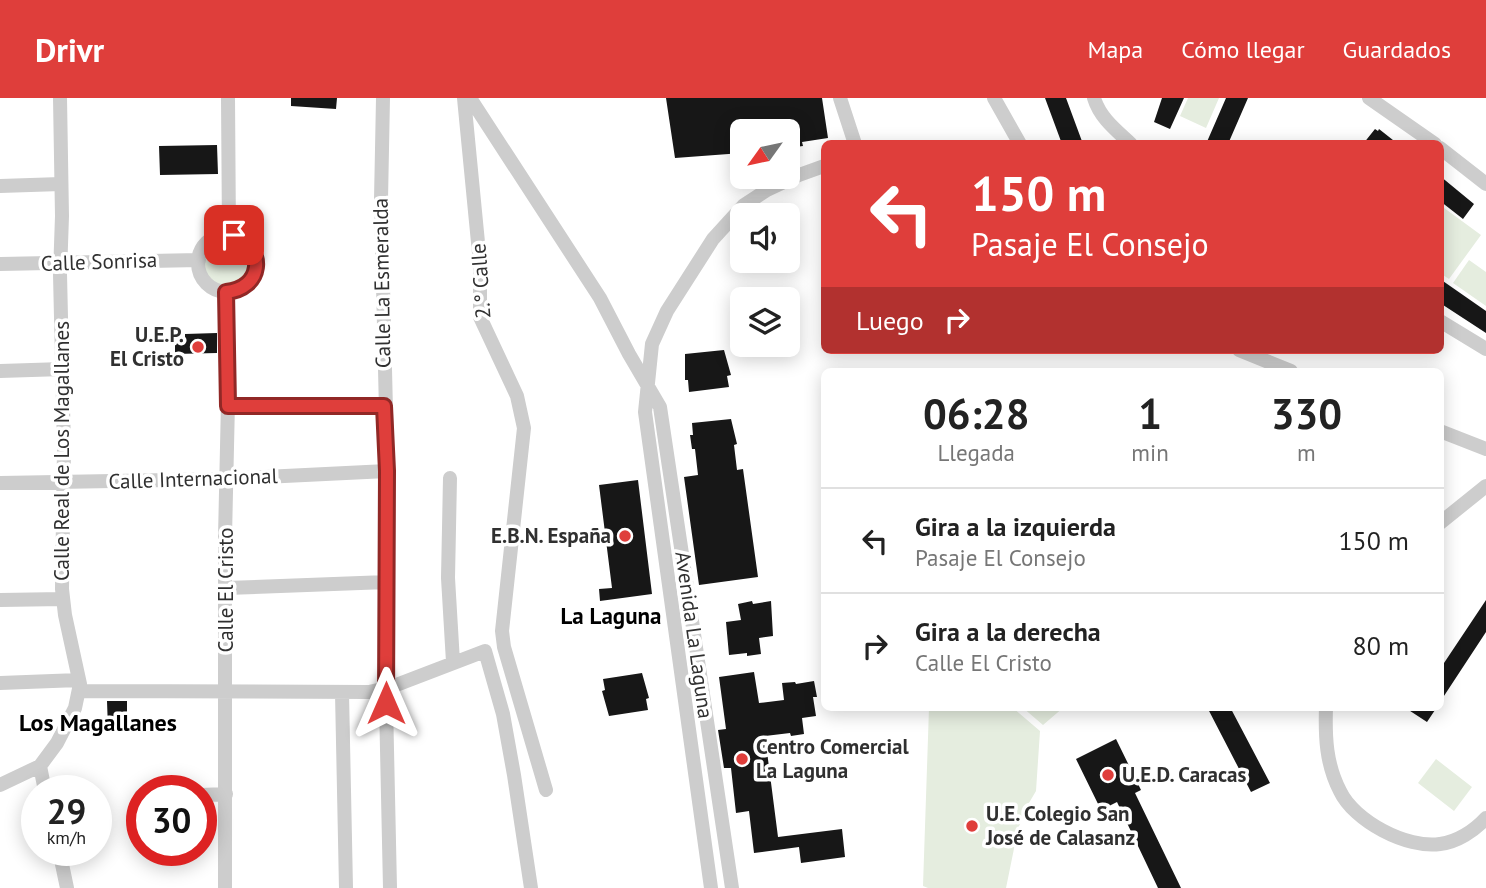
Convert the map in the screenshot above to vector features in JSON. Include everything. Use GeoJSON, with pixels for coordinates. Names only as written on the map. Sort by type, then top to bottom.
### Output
{"type":"FeatureCollection","features":[{"type":"Feature","properties":{"kind":"street","name":"Calle Real de Los Magallanes"},"geometry":{"type":"LineString","coordinates":[[60,98],[63,598],[80,685]]}},
{"type":"Feature","properties":{"kind":"street"},"geometry":{"type":"LineString","coordinates":[[228,98],[229,235]]}},
{"type":"Feature","properties":{"kind":"street","name":"Calle La Esmeralda"},"geometry":{"type":"LineString","coordinates":[[383,98],[380,200],[387,471],[390,888]]}},
{"type":"Feature","properties":{"kind":"street","name":"2.° Calle"},"geometry":{"type":"LineString","coordinates":[[464,98],[480,263],[480,317],[517,396],[524,428],[502,631],[504,647],[546,790]]}},
{"type":"Feature","properties":{"kind":"street","name":"Avenida La Laguna"},"geometry":{"type":"LineString","coordinates":[[470,98],[600,298],[660,407],[732,888]]}},
{"type":"Feature","properties":{"kind":"street"},"geometry":{"type":"LineString","coordinates":[[994,98],[1018,140]]}},
{"type":"Feature","properties":{"kind":"street"},"geometry":{"type":"LineString","coordinates":[[1094,98],[1106,121],[1127,140]]}},
{"type":"Feature","properties":{"kind":"street"},"geometry":{"type":"LineString","coordinates":[[1369,98],[1429,140]]}},
{"type":"Feature","properties":{"kind":"street"},"geometry":{"type":"LineString","coordinates":[[845,100],[854,140]]}},
{"type":"Feature","properties":{"kind":"street"},"geometry":{"type":"LineString","coordinates":[[1444,151],[1486,184]]}},
{"type":"Feature","properties":{"kind":"street","name":"Avenida La Laguna"},"geometry":{"type":"LineString","coordinates":[[711,888],[645,412],[652,344],[667,312],[713,239],[744,205],[778,185],[821,167]]}},
{"type":"Feature","properties":{"kind":"street"},"geometry":{"type":"LineString","coordinates":[[0,186],[61,184]]}},
{"type":"Feature","properties":{"kind":"street"},"geometry":{"type":"LineString","coordinates":[[229,235],[248,243],[255,256],[255,271],[248,284],[235,291],[220,292],[207,284],[200,271],[199,260],[207,243],[219,236],[229,235]]}},
{"type":"Feature","properties":{"kind":"street","name":"Calle Sonrisa"},"geometry":{"type":"LineString","coordinates":[[0,264],[199,260]]}},
{"type":"Feature","properties":{"kind":"street","name":"Calle El Cristo"},"geometry":{"type":"LineString","coordinates":[[225,888],[228,406],[226,292]]}},
{"type":"Feature","properties":{"kind":"street"},"geometry":{"type":"LineString","coordinates":[[1444,323],[1486,349]]}},
{"type":"Feature","properties":{"kind":"street"},"geometry":{"type":"LineString","coordinates":[[1249,354],[1284,368]]}},
{"type":"Feature","properties":{"kind":"street"},"geometry":{"type":"LineString","coordinates":[[0,371],[63,369]]}},
{"type":"Feature","properties":{"kind":"street"},"geometry":{"type":"LineString","coordinates":[[228,406],[384,406]]}},
{"type":"Feature","properties":{"kind":"street"},"geometry":{"type":"LineString","coordinates":[[1444,433],[1486,449]]}},
{"type":"Feature","properties":{"kind":"street","name":"Calle Internacional"},"geometry":{"type":"LineString","coordinates":[[0,483],[226,479],[387,471]]}},
{"type":"Feature","properties":{"kind":"street"},"geometry":{"type":"LineString","coordinates":[[450,478],[448,578],[453,662]]}},
{"type":"Feature","properties":{"kind":"street"},"geometry":{"type":"LineString","coordinates":[[1444,520],[1486,486]]}},
{"type":"Feature","properties":{"kind":"street"},"geometry":{"type":"LineString","coordinates":[[226,588],[387,582]]}},
{"type":"Feature","properties":{"kind":"street"},"geometry":{"type":"LineString","coordinates":[[0,600],[63,598]]}},
{"type":"Feature","properties":{"kind":"street"},"geometry":{"type":"LineString","coordinates":[[0,683],[342,693],[387,689],[485,651],[503,714],[530,888]]}},
{"type":"Feature","properties":{"kind":"street"},"geometry":{"type":"LineString","coordinates":[[0,785],[40,766],[57,743],[75,708],[80,685]]}},
{"type":"Feature","properties":{"kind":"street"},"geometry":{"type":"LineString","coordinates":[[342,693],[345,888]]}},
{"type":"Feature","properties":{"kind":"street"},"geometry":{"type":"LineString","coordinates":[[1326,711],[1325,736],[1334,777],[1348,805],[1371,825],[1429,845],[1458,838],[1479,826],[1486,818]]}},
{"type":"Feature","properties":{"kind":"street"},"geometry":{"type":"LineString","coordinates":[[40,766],[42,775]]}},
{"type":"Feature","properties":{"kind":"street"},"geometry":{"type":"LineString","coordinates":[[217,794],[226,794]]}},
{"type":"Feature","properties":{"kind":"street"},"geometry":{"type":"LineString","coordinates":[[62,866],[67,888]]}},
{"type":"Feature","properties":{"kind":"shaded area"},"geometry":{"type":"Polygon","coordinates":[[[1188,98],[1219,98],[1206,128],[1180,116],[1188,98]]]}},
{"type":"Feature","properties":{"kind":"shaded area"},"geometry":{"type":"Polygon","coordinates":[[[1444,208],[1481,235],[1449,279],[1444,276],[1444,208]]]}},
{"type":"Feature","properties":{"kind":"shaded area"},"geometry":{"type":"Polygon","coordinates":[[[227,238],[244,246],[252,263],[244,280],[227,288],[210,280],[202,263],[210,246],[227,238]]]}},
{"type":"Feature","properties":{"kind":"shaded area"},"geometry":{"type":"Polygon","coordinates":[[[1469,260],[1486,272],[1486,306],[1453,283],[1469,260]]]}},
{"type":"Feature","properties":{"kind":"shaded area","name":"U.E. Colegio San José de Calasanz"},"geometry":{"type":"Polygon","coordinates":[[[929,711],[1017,711],[1040,731],[1036,791],[1018,829],[1006,888],[923,886],[929,711]]]}},
{"type":"Feature","properties":{"kind":"shaded area"},"geometry":{"type":"Polygon","coordinates":[[[1027,711],[1059,711],[1043,725],[1027,711]]]}},
{"type":"Feature","properties":{"kind":"shaded area"},"geometry":{"type":"Polygon","coordinates":[[[1436,759],[1472,787],[1454,811],[1418,783],[1436,759]]]}},
{"type":"Feature","properties":{"kind":"building"},"geometry":{"type":"Polygon","coordinates":[[[291,98],[337,98],[336,109],[291,106],[291,98]]]}},
{"type":"Feature","properties":{"kind":"building"},"geometry":{"type":"Polygon","coordinates":[[[666,98],[822,98],[828,138],[802,142],[803,146],[800,146],[800,119],[730,119],[730,154],[675,158],[666,98]]]}},
{"type":"Feature","properties":{"kind":"building"},"geometry":{"type":"Polygon","coordinates":[[[1045,98],[1066,98],[1082,140],[1061,140],[1045,98]]]}},
{"type":"Feature","properties":{"kind":"building"},"geometry":{"type":"Polygon","coordinates":[[[1162,98],[1184,98],[1170,129],[1154,122],[1162,98]]]}},
{"type":"Feature","properties":{"kind":"building"},"geometry":{"type":"Polygon","coordinates":[[[1226,98],[1248,98],[1230,140],[1208,140],[1226,98]]]}},
{"type":"Feature","properties":{"kind":"building"},"geometry":{"type":"Polygon","coordinates":[[[1375,129],[1379,129],[1393,140],[1366,140],[1375,129]]]}},
{"type":"Feature","properties":{"kind":"building"},"geometry":{"type":"Polygon","coordinates":[[[217,145],[218,174],[160,175],[159,146],[217,145]]]}},
{"type":"Feature","properties":{"kind":"building"},"geometry":{"type":"Polygon","coordinates":[[[1444,179],[1474,204],[1463,219],[1444,204],[1444,179]]]}},
{"type":"Feature","properties":{"kind":"building"},"geometry":{"type":"Polygon","coordinates":[[[1444,282],[1486,311],[1486,333],[1444,306],[1444,282]]]}},
{"type":"Feature","properties":{"kind":"building","name":"U.E.P. El Cristo"},"geometry":{"type":"Polygon","coordinates":[[[217,333],[217,353],[175,354],[175,341],[185,341],[185,334],[217,333]]]}},
{"type":"Feature","properties":{"kind":"building"},"geometry":{"type":"Polygon","coordinates":[[[724,350],[731,375],[727,376],[729,387],[689,392],[688,380],[685,380],[685,354],[724,350]]]}},
{"type":"Feature","properties":{"kind":"building"},"geometry":{"type":"Polygon","coordinates":[[[731,419],[737,444],[734,445],[737,470],[743,469],[758,577],[699,585],[684,477],[698,475],[695,449],[692,449],[690,435],[693,435],[692,423],[731,419]]]}},
{"type":"Feature","properties":{"kind":"building","name":"E.B.N. España"},"geometry":{"type":"Polygon","coordinates":[[[638,480],[652,594],[600,601],[599,589],[612,588],[599,485],[638,480]]]}},
{"type":"Feature","properties":{"kind":"building"},"geometry":{"type":"Polygon","coordinates":[[[1486,600],[1486,632],[1444,696],[1444,663],[1486,600]]]}},
{"type":"Feature","properties":{"kind":"building"},"geometry":{"type":"Polygon","coordinates":[[[752,601],[753,604],[771,601],[773,636],[759,638],[761,654],[729,655],[726,622],[741,620],[738,604],[752,601]]]}},
{"type":"Feature","properties":{"kind":"building","name":"Centro Comercial La Laguna"},"geometry":{"type":"Polygon","coordinates":[[[754,672],[759,703],[784,700],[782,683],[814,681],[817,697],[813,697],[816,716],[802,718],[804,734],[765,736],[778,837],[842,829],[845,857],[801,863],[799,847],[754,853],[749,811],[736,813],[731,768],[724,768],[718,730],[726,729],[719,677],[754,672]]]}},
{"type":"Feature","properties":{"kind":"building"},"geometry":{"type":"Polygon","coordinates":[[[642,673],[649,698],[646,699],[648,710],[609,716],[602,691],[605,690],[603,679],[642,673]]]}},
{"type":"Feature","properties":{"kind":"building"},"geometry":{"type":"Polygon","coordinates":[[[107,701],[127,701],[127,719],[118,719],[119,729],[108,729],[107,701]]]}},
{"type":"Feature","properties":{"kind":"building"},"geometry":{"type":"Polygon","coordinates":[[[1209,711],[1232,711],[1270,783],[1251,792],[1209,711]]]}},
{"type":"Feature","properties":{"kind":"building"},"geometry":{"type":"Polygon","coordinates":[[[1410,711],[1434,711],[1427,722],[1410,711]]]}},
{"type":"Feature","properties":{"kind":"building"},"geometry":{"type":"Polygon","coordinates":[[[1116,739],[1141,790],[1135,793],[1181,888],[1158,888],[1117,802],[1101,810],[1076,759],[1116,739]]]}},
{"type":"Feature","properties":{"kind":"place","name":"U.E.P. El Cristo"},"geometry":{"type":"Point","coordinates":[198,347]}},
{"type":"Feature","properties":{"kind":"place","name":"E.B.N. España"},"geometry":{"type":"Point","coordinates":[625,536]}},
{"type":"Feature","properties":{"kind":"place","name":"Centro Comercial La Laguna"},"geometry":{"type":"Point","coordinates":[742,759]}},
{"type":"Feature","properties":{"kind":"place","name":"U.E.D. Caracas"},"geometry":{"type":"Point","coordinates":[1108,775]}},
{"type":"Feature","properties":{"kind":"place","name":"U.E. Colegio San José de Calasanz"},"geometry":{"type":"Point","coordinates":[972,826]}},
{"type":"Feature","properties":{"kind":"district","name":"La Laguna"},"geometry":{"type":"Point","coordinates":[611,616]}},
{"type":"Feature","properties":{"kind":"district","name":"Los Magallanes"},"geometry":{"type":"Point","coordinates":[98,723]}},
{"type":"Feature","properties":{"kind":"route"},"geometry":{"type":"LineString","coordinates":[[234,235],[248,243],[256,263],[253,278],[248,284],[235,291],[226,292],[228,406],[384,406],[387,471],[386,703]]}}]}
